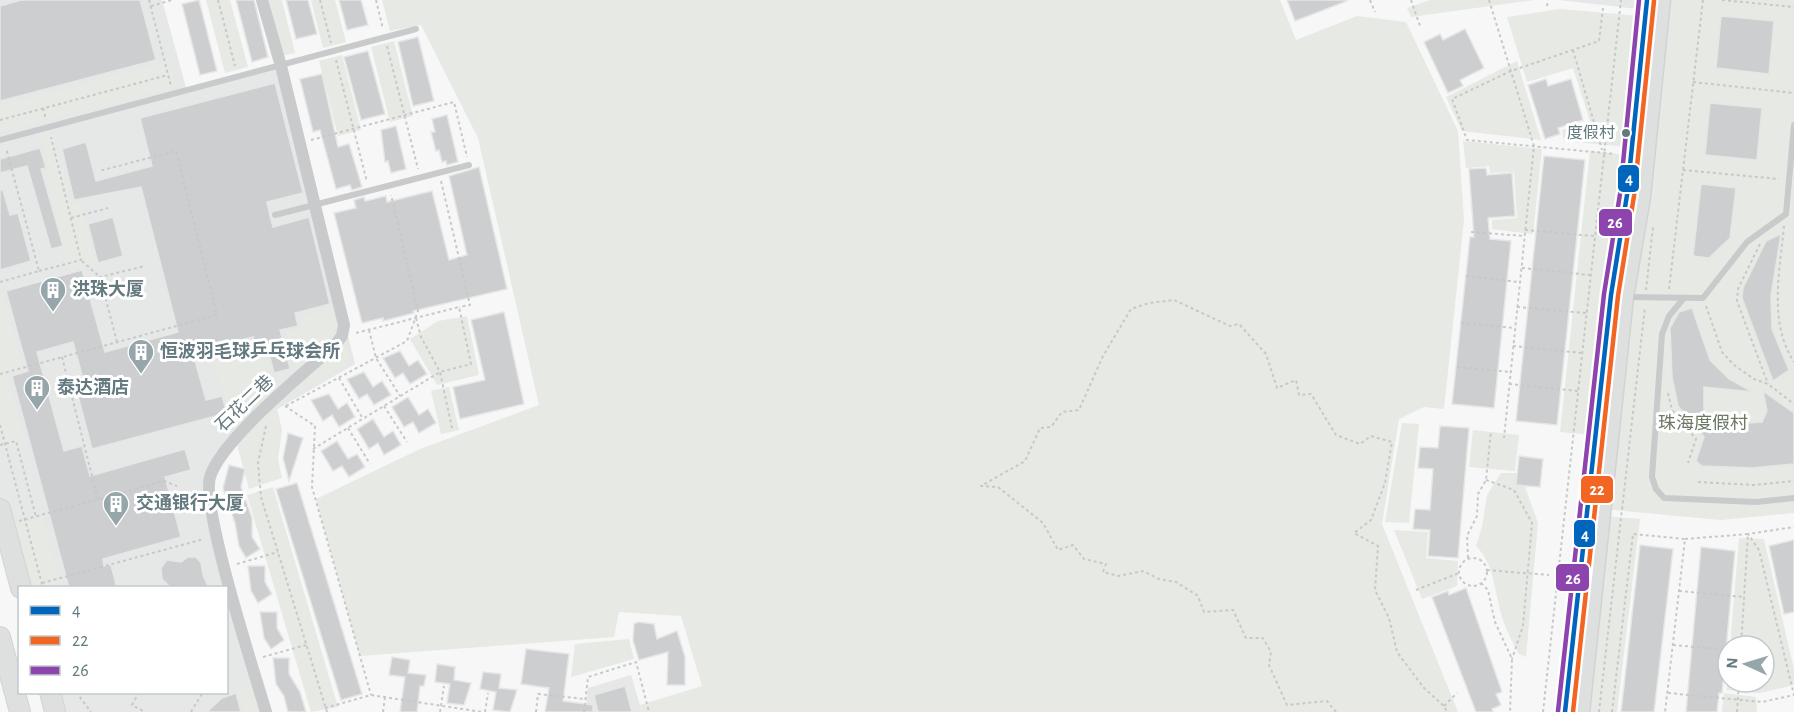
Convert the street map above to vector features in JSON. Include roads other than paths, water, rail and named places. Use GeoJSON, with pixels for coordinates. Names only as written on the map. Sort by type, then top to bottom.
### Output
{"type":"FeatureCollection","features":[{"type":"Feature","properties":{"kind":"main road"},"geometry":{"type":"LineString","coordinates":[[1565,712],[1611,295],[1631,156],[1647,0]]}},
{"type":"Feature","properties":{"kind":"main road"},"geometry":{"type":"LineString","coordinates":[[1580,712],[1624,297],[1641,197],[1661,0]]}},
{"type":"Feature","properties":{"kind":"main road"},"geometry":{"type":"LineString","coordinates":[[0,509],[20,586]]}},
{"type":"Feature","properties":{"kind":"main road"},"geometry":{"type":"LineString","coordinates":[[0,637],[20,712]]}},
{"type":"Feature","properties":{"kind":"main road"},"geometry":{"type":"LineString","coordinates":[[50,694],[55,712]]}},
{"type":"Feature","properties":{"kind":"street"},"geometry":{"type":"LineString","coordinates":[[262,0],[281,66],[314,205]]}},
{"type":"Feature","properties":{"kind":"street","name":"石花二巷"},"geometry":{"type":"LineString","coordinates":[[266,712],[217,535],[210,478],[226,446],[281,403],[342,336],[344,325],[314,205]]}},
{"type":"Feature","properties":{"kind":"lane"},"geometry":{"type":"LineString","coordinates":[[2,140],[416,29]]}},
{"type":"Feature","properties":{"kind":"lane"},"geometry":{"type":"LineString","coordinates":[[1624,297],[1703,298],[1747,242],[1786,214],[1794,125]]}},
{"type":"Feature","properties":{"kind":"lane"},"geometry":{"type":"LineString","coordinates":[[276,215],[469,165]]}},
{"type":"Feature","properties":{"kind":"lane"},"geometry":{"type":"LineString","coordinates":[[1684,298],[1669,316],[1662,334],[1652,477],[1656,489],[1664,498],[1756,502],[1794,498]]}},
{"type":"Feature","properties":{"kind":"place","name":"度假村"},"geometry":{"type":"Point","coordinates":[1626,133]}},
{"type":"Feature","properties":{"kind":"place","name":"洪珠大厦"},"geometry":{"type":"Point","coordinates":[53,313]}},
{"type":"Feature","properties":{"kind":"place","name":"恒波羽毛球乒乓球会所"},"geometry":{"type":"Point","coordinates":[141,375]}},
{"type":"Feature","properties":{"kind":"place","name":"泰达酒店"},"geometry":{"type":"Point","coordinates":[37,411]}},
{"type":"Feature","properties":{"kind":"place","name":"交通银行大厦"},"geometry":{"type":"Point","coordinates":[116,527]}},
{"type":"Feature","properties":{"kind":"park label","name":"珠海度假村"},"geometry":{"type":"Point","coordinates":[1703,424]}}]}
